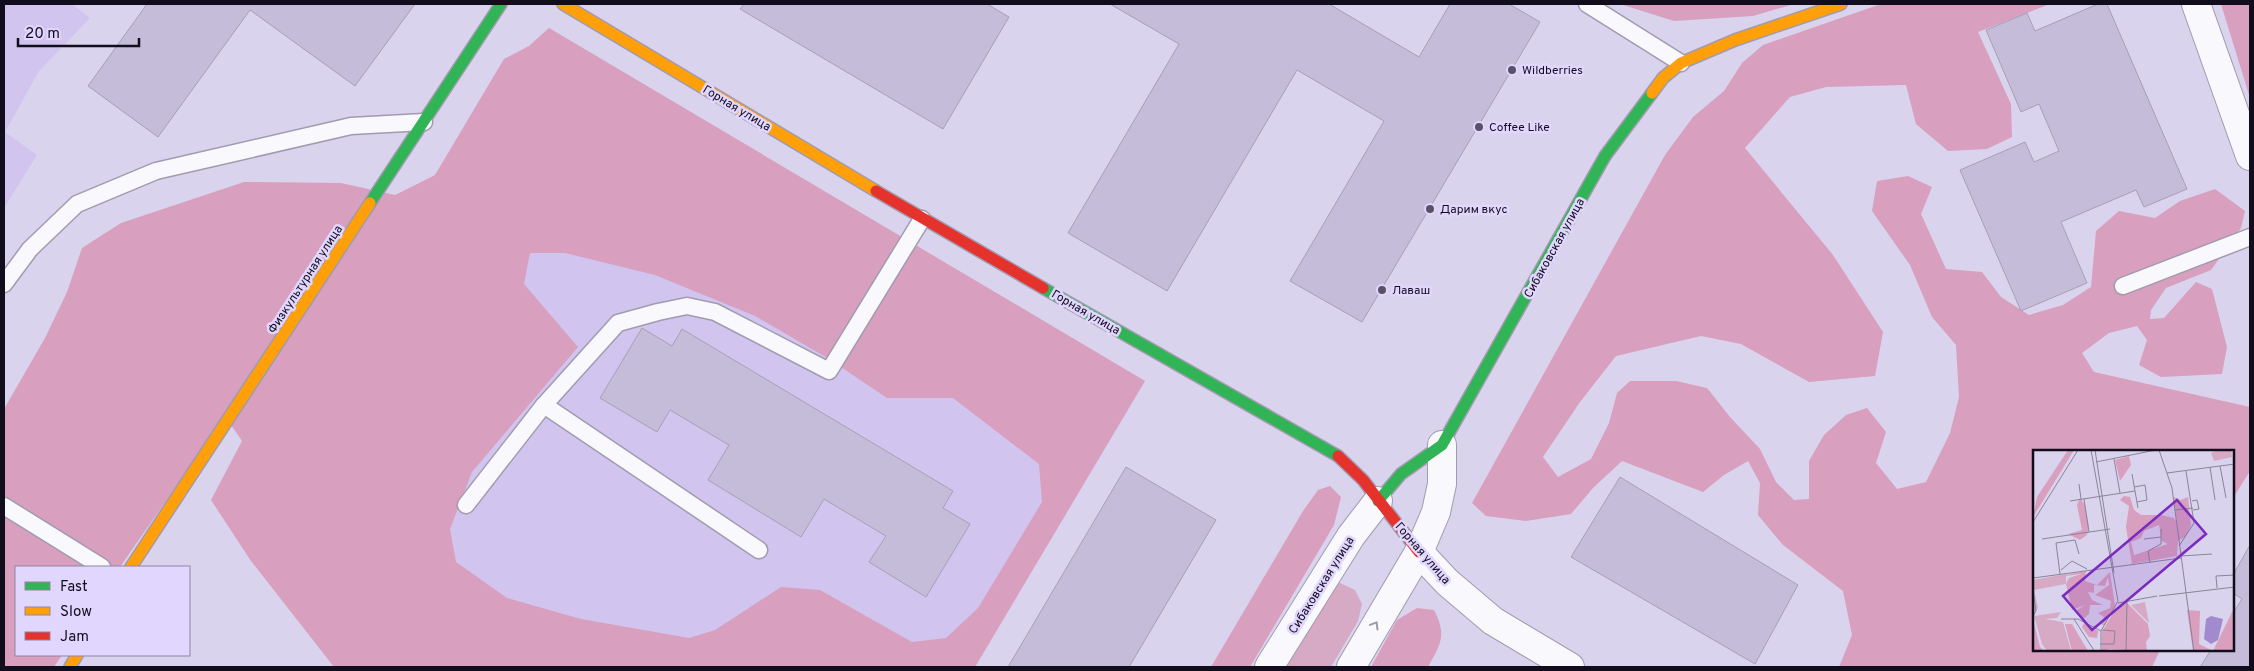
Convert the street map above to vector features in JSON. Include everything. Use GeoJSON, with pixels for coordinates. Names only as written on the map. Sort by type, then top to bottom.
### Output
{"type":"FeatureCollection","features":[{"type":"Feature","properties":{"kind":"street","name":"Физкультурная улица"},"geometry":{"type":"LineString","coordinates":[[132,566],[501,4]]}},
{"type":"Feature","properties":{"kind":"street","name":"Горная улица"},"geometry":{"type":"LineString","coordinates":[[563,4],[922,219],[1342,458],[1363,480],[1419,552],[1447,582],[1493,621],[1570,667]]}},
{"type":"Feature","properties":{"kind":"street","name":"Сибаковская улица"},"geometry":{"type":"LineString","coordinates":[[1269,667],[1351,536],[1378,500],[1401,474],[1442,445],[1606,156],[1663,78],[1682,63],[1735,40],[1841,4]]}},
{"type":"Feature","properties":{"kind":"street"},"geometry":{"type":"LineString","coordinates":[[2196,4],[2250,156]]}},
{"type":"Feature","properties":{"kind":"street","name":"Сибаковская улица"},"geometry":{"type":"LineString","coordinates":[[1350,667],[1419,552],[1436,512],[1442,484],[1442,445]]}},
{"type":"Feature","properties":{"kind":"street"},"geometry":{"type":"LineString","coordinates":[[70,667],[76,656]]}},
{"type":"Feature","properties":{"kind":"lane"},"geometry":{"type":"LineString","coordinates":[[1587,4],[1682,63]]}},
{"type":"Feature","properties":{"kind":"lane"},"geometry":{"type":"LineString","coordinates":[[4,284],[30,249],[77,204],[156,171],[351,126],[424,122]]}},
{"type":"Feature","properties":{"kind":"lane"},"geometry":{"type":"LineString","coordinates":[[466,506],[544,405],[618,323],[687,306],[715,312],[829,371],[922,219]]}},
{"type":"Feature","properties":{"kind":"lane"},"geometry":{"type":"LineString","coordinates":[[2123,286],[2250,237]]}},
{"type":"Feature","properties":{"kind":"lane"},"geometry":{"type":"LineString","coordinates":[[544,405],[759,550]]}},
{"type":"Feature","properties":{"kind":"lane"},"geometry":{"type":"LineString","coordinates":[[4,506],[100,566]]}},
{"type":"Feature","properties":{"kind":"shaded area"},"geometry":{"type":"Polygon","coordinates":[[[4,4],[72,4],[90,18],[39,71],[5,132],[37,155],[4,208],[4,4]]]}},
{"type":"Feature","properties":{"kind":"shaded area"},"geometry":{"type":"Polygon","coordinates":[[[1620,4],[1794,4],[1753,16],[1674,21],[1620,4]]]}},
{"type":"Feature","properties":{"kind":"shaded area"},"geometry":{"type":"Polygon","coordinates":[[[1881,4],[2050,4],[1978,32],[2011,104],[2012,137],[1987,149],[1948,151],[1916,124],[1906,85],[1826,87],[1790,97],[1745,148],[1833,255],[1883,332],[1875,376],[1809,382],[1741,344],[1701,336],[1616,356],[1580,402],[1543,457],[1558,477],[1591,459],[1609,423],[1617,393],[1630,381],[1676,381],[1707,388],[1730,417],[1760,449],[1776,482],[1794,500],[1809,499],[1809,461],[1824,435],[1846,415],[1867,408],[1886,432],[1876,463],[1897,489],[1926,482],[1950,433],[1959,397],[1956,345],[1932,317],[1910,265],[1872,211],[1877,181],[1908,176],[1932,187],[1921,214],[1946,269],[1982,272],[2001,297],[2029,315],[2063,305],[2091,287],[2096,231],[2119,211],[2155,218],[2180,201],[2215,189],[2245,211],[2241,228],[2211,270],[2166,288],[2151,310],[2150,319],[2164,318],[2196,282],[2212,289],[2227,347],[2222,374],[2161,377],[2139,365],[2147,340],[2137,326],[2109,333],[2082,353],[2094,372],[2250,407],[2250,471],[2234,496],[2234,450],[2033,450],[2033,651],[2160,651],[2152,667],[1839,667],[1852,635],[1843,591],[1783,545],[1758,515],[1760,483],[1748,461],[1724,475],[1703,492],[1622,461],[1593,488],[1571,514],[1526,521],[1486,516],[1472,503],[1665,155],[1693,117],[1724,91],[1742,63],[1763,45],[1881,4]]]}},
{"type":"Feature","properties":{"kind":"shaded area"},"geometry":{"type":"Polygon","coordinates":[[[2221,4],[2250,4],[2250,98],[2221,4]]]}},
{"type":"Feature","properties":{"kind":"shaded area"},"geometry":{"type":"Polygon","coordinates":[[[549,28],[1145,381],[975,667],[531,667],[245,497],[504,59],[529,46],[549,28]]]}},
{"type":"Feature","properties":{"kind":"shaded area"},"geometry":{"type":"Polygon","coordinates":[[[549,28],[1145,381],[975,667],[334,667],[251,561],[211,500],[242,441],[225,416],[121,566],[15,566],[15,656],[61,656],[54,667],[4,667],[4,409],[45,338],[67,292],[82,248],[121,223],[244,182],[341,183],[395,195],[435,175],[504,59],[529,46],[549,28]],[[530,253],[524,284],[578,347],[472,472],[450,529],[456,562],[507,598],[581,619],[689,638],[715,630],[781,587],[820,590],[912,642],[946,638],[978,608],[1042,502],[1039,464],[953,398],[887,398],[829,359],[755,316],[655,275],[565,253],[530,253]]]}},
{"type":"Feature","properties":{"kind":"shaded area"},"geometry":{"type":"Polygon","coordinates":[[[1330,486],[1341,497],[1334,525],[1250,667],[1211,667],[1303,511],[1318,490],[1330,486]]]}},
{"type":"Feature","properties":{"kind":"shaded area"},"geometry":{"type":"Polygon","coordinates":[[[1340,583],[1355,590],[1362,604],[1358,621],[1331,667],[1277,667],[1323,588],[1340,583]]]}},
{"type":"Feature","properties":{"kind":"shaded area"},"geometry":{"type":"Polygon","coordinates":[[[1417,608],[1434,610],[1440,626],[1441,639],[1428,667],[1371,667],[1397,620],[1417,608]]]}},
{"type":"Feature","properties":{"kind":"building"},"geometry":{"type":"Polygon","coordinates":[[[147,4],[415,4],[355,86],[250,10],[158,137],[88,86],[147,4]]]}},
{"type":"Feature","properties":{"kind":"building"},"geometry":{"type":"Polygon","coordinates":[[[744,4],[987,4],[1009,17],[943,129],[740,9],[744,4]]]}},
{"type":"Feature","properties":{"kind":"building"},"geometry":{"type":"Polygon","coordinates":[[[1110,4],[1329,4],[1419,57],[1450,4],[1509,4],[1540,22],[1362,322],[1290,281],[1384,121],[1297,70],[1167,291],[1068,233],[1179,44],[1110,4]]]}},
{"type":"Feature","properties":{"kind":"building"},"geometry":{"type":"Polygon","coordinates":[[[2098,4],[2107,4],[2187,189],[2144,207],[2136,190],[2061,222],[2087,283],[2021,311],[1960,170],[2025,142],[2034,162],[2059,151],[2039,104],[2021,112],[1986,30],[2027,13],[2035,31],[2098,4]]]}},
{"type":"Feature","properties":{"kind":"building"},"geometry":{"type":"Polygon","coordinates":[[[642,328],[672,346],[682,329],[953,491],[943,508],[970,524],[926,597],[869,562],[886,536],[824,499],[801,537],[708,480],[729,445],[670,410],[657,432],[600,398],[642,328]]]}},
{"type":"Feature","properties":{"kind":"building"},"geometry":{"type":"Polygon","coordinates":[[[1126,467],[1216,520],[1129,667],[1008,667],[1126,467]]]}},
{"type":"Feature","properties":{"kind":"building"},"geometry":{"type":"Polygon","coordinates":[[[1620,477],[1798,585],[1755,664],[1571,557],[1620,477]]]}},
{"type":"Feature","properties":{"kind":"building"},"geometry":{"type":"Polygon","coordinates":[[[2250,545],[2250,667],[2200,667],[2210,651],[2234,651],[2234,611],[2242,599],[2234,594],[2234,573],[2250,545]]]}},
{"type":"Feature","properties":{"kind":"traffic: fast"},"geometry":{"type":"LineString","coordinates":[[370,203],[501,4]]}},
{"type":"Feature","properties":{"kind":"traffic: fast"},"geometry":{"type":"LineString","coordinates":[[1378,501],[1401,474],[1442,445],[1605,156],[1652,93]]}},
{"type":"Feature","properties":{"kind":"traffic: fast"},"geometry":{"type":"LineString","coordinates":[[1043,288],[1338,456]]}},
{"type":"Feature","properties":{"kind":"traffic: slow"},"geometry":{"type":"LineString","coordinates":[[563,4],[876,191]]}},
{"type":"Feature","properties":{"kind":"traffic: slow"},"geometry":{"type":"LineString","coordinates":[[1652,93],[1663,78],[1681,63],[1735,40],[1841,4]]}},
{"type":"Feature","properties":{"kind":"traffic: slow"},"geometry":{"type":"LineString","coordinates":[[132,566],[370,203]]}},
{"type":"Feature","properties":{"kind":"traffic: slow"},"geometry":{"type":"LineString","coordinates":[[70,667],[76,656]]}},
{"type":"Feature","properties":{"kind":"traffic: jam"},"geometry":{"type":"LineString","coordinates":[[876,191],[1043,288]]}},
{"type":"Feature","properties":{"kind":"traffic: jam"},"geometry":{"type":"LineString","coordinates":[[1338,456],[1363,480],[1419,552]]}},
{"type":"Feature","properties":{"kind":"place","name":"Wildberries"},"geometry":{"type":"Point","coordinates":[1512,70]}},
{"type":"Feature","properties":{"kind":"place","name":"Coffee Like"},"geometry":{"type":"Point","coordinates":[1479,127]}},
{"type":"Feature","properties":{"kind":"place","name":"Дарим вкус"},"geometry":{"type":"Point","coordinates":[1430,209]}},
{"type":"Feature","properties":{"kind":"place","name":"Лаваш"},"geometry":{"type":"Point","coordinates":[1382,290]}}]}
